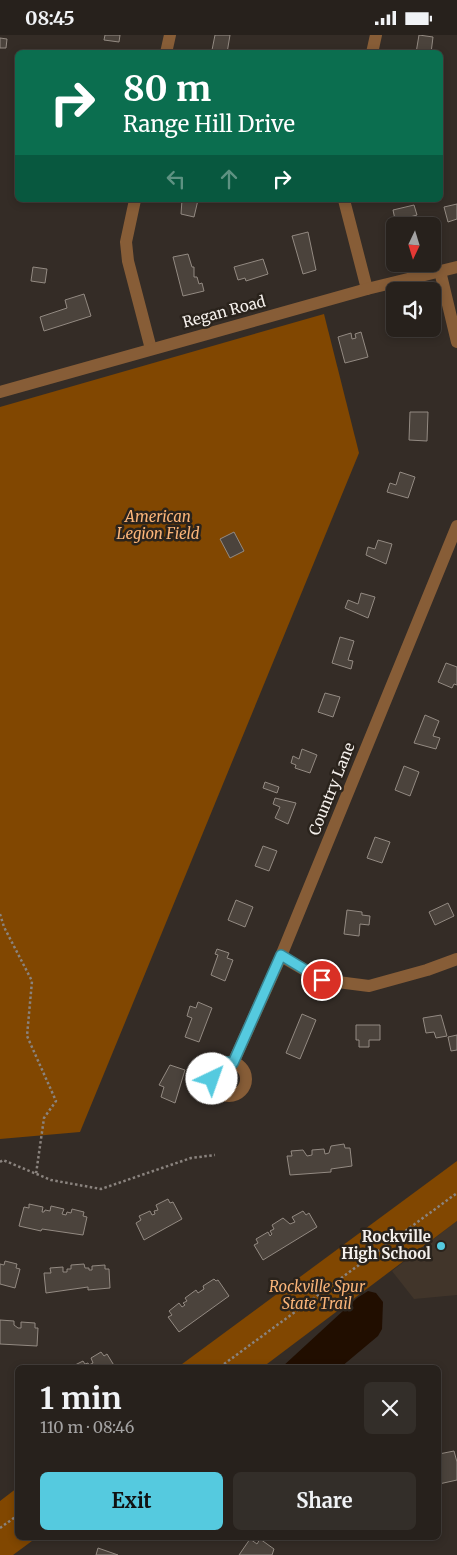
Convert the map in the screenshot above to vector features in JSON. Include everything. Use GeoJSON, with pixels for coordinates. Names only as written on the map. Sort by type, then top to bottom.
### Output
{"type":"FeatureCollection","features":[{"type":"Feature","properties":{"kind":"street"},"geometry":{"type":"LineString","coordinates":[[167,50],[170,35]]}},
{"type":"Feature","properties":{"kind":"street"},"geometry":{"type":"LineString","coordinates":[[373,50],[376,35]]}},
{"type":"Feature","properties":{"kind":"street"},"geometry":{"type":"LineString","coordinates":[[135,202],[126,241],[128,261],[151,349]]}},
{"type":"Feature","properties":{"kind":"street"},"geometry":{"type":"LineString","coordinates":[[345,202],[367,289]]}},
{"type":"Feature","properties":{"kind":"street","name":"Regan Road"},"geometry":{"type":"LineString","coordinates":[[441,271],[457,267]]}},
{"type":"Feature","properties":{"kind":"street","name":"Regan Road"},"geometry":{"type":"LineString","coordinates":[[0,392],[367,289],[432,273]]}},
{"type":"Feature","properties":{"kind":"street"},"geometry":{"type":"LineString","coordinates":[[440,273],[457,342]]}},
{"type":"Feature","properties":{"kind":"street","name":"Country Lane"},"geometry":{"type":"LineString","coordinates":[[233,1063],[281,955],[457,526]]}},
{"type":"Feature","properties":{"kind":"street"},"geometry":{"type":"LineString","coordinates":[[281,955],[322,980],[369,986],[427,970],[457,959]]}},
{"type":"Feature","properties":{"kind":"path"},"geometry":{"type":"LineString","coordinates":[[0,914],[4,927],[32,981],[27,1036],[56,1101],[44,1118],[36,1174]]}},
{"type":"Feature","properties":{"kind":"path"},"geometry":{"type":"LineString","coordinates":[[0,1162],[4,1160],[51,1180],[101,1189],[191,1158],[215,1155]]}},
{"type":"Feature","properties":{"kind":"path"},"geometry":{"type":"LineString","coordinates":[[223,1365],[457,1193]]}},
{"type":"Feature","properties":{"kind":"path"},"geometry":{"type":"LineString","coordinates":[[0,1528],[15,1517]]}},
{"type":"Feature","properties":{"kind":"shaded area","name":"Rockville High School"},"geometry":{"type":"Polygon","coordinates":[[[457,1221],[457,1295],[414,1299],[392,1271],[457,1221]]]}},
{"type":"Feature","properties":{"kind":"shaded area"},"geometry":{"type":"Polygon","coordinates":[[[368,1291],[376,1293],[383,1302],[382,1329],[378,1336],[343,1365],[284,1365],[357,1298],[368,1291]]]}},
{"type":"Feature","properties":{"kind":"green space","name":"American Legion Field"},"geometry":{"type":"Polygon","coordinates":[[[324,314],[359,453],[80,1132],[0,1139],[0,407],[324,314]]]}},
{"type":"Feature","properties":{"kind":"green space","name":"Rockville Spur State Trail"},"geometry":{"type":"Polygon","coordinates":[[[457,1161],[457,1221],[266,1365],[181,1365],[457,1161]]]}},
{"type":"Feature","properties":{"kind":"green space"},"geometry":{"type":"Polygon","coordinates":[[[15,1490],[15,1540],[33,1540],[13,1555],[0,1555],[0,1501],[15,1490]]]}},
{"type":"Feature","properties":{"kind":"building"},"geometry":{"type":"Polygon","coordinates":[[[105,35],[120,35],[119,42],[104,40],[105,35]]]}},
{"type":"Feature","properties":{"kind":"building"},"geometry":{"type":"Polygon","coordinates":[[[215,35],[230,35],[228,50],[212,50],[215,35]]]}},
{"type":"Feature","properties":{"kind":"building"},"geometry":{"type":"Polygon","coordinates":[[[419,35],[433,37],[431,50],[416,50],[419,35]]]}},
{"type":"Feature","properties":{"kind":"building"},"geometry":{"type":"Polygon","coordinates":[[[0,38],[7,39],[6,48],[0,48],[0,38]]]}},
{"type":"Feature","properties":{"kind":"building"},"geometry":{"type":"Polygon","coordinates":[[[182,202],[198,202],[194,217],[181,214],[182,202]]]}},
{"type":"Feature","properties":{"kind":"building"},"geometry":{"type":"Polygon","coordinates":[[[457,204],[457,219],[448,222],[444,207],[457,204]]]}},
{"type":"Feature","properties":{"kind":"building"},"geometry":{"type":"Polygon","coordinates":[[[414,205],[417,215],[394,217],[393,210],[414,205]]]}},
{"type":"Feature","properties":{"kind":"building"},"geometry":{"type":"Polygon","coordinates":[[[308,232],[316,270],[303,274],[292,236],[308,232]]]}},
{"type":"Feature","properties":{"kind":"building"},"geometry":{"type":"Polygon","coordinates":[[[188,254],[192,267],[194,267],[194,277],[197,277],[199,284],[202,283],[204,291],[183,296],[173,257],[188,254]]]}},
{"type":"Feature","properties":{"kind":"building"},"geometry":{"type":"Polygon","coordinates":[[[263,259],[268,274],[246,281],[245,278],[238,280],[234,267],[263,259]]]}},
{"type":"Feature","properties":{"kind":"building"},"geometry":{"type":"Polygon","coordinates":[[[33,267],[47,269],[45,283],[31,281],[33,267]]]}},
{"type":"Feature","properties":{"kind":"building"},"geometry":{"type":"Polygon","coordinates":[[[84,294],[91,316],[44,331],[40,317],[67,308],[65,300],[84,294]]]}},
{"type":"Feature","properties":{"kind":"building"},"geometry":{"type":"Polygon","coordinates":[[[361,332],[368,357],[345,363],[338,337],[351,333],[352,339],[356,338],[355,334],[361,332]]]}},
{"type":"Feature","properties":{"kind":"building"},"geometry":{"type":"Polygon","coordinates":[[[410,412],[428,412],[427,441],[409,440],[410,412]]]}},
{"type":"Feature","properties":{"kind":"building"},"geometry":{"type":"Polygon","coordinates":[[[400,472],[415,477],[408,498],[387,492],[390,483],[396,485],[400,472]]]}},
{"type":"Feature","properties":{"kind":"building"},"geometry":{"type":"Polygon","coordinates":[[[234,532],[244,551],[230,558],[220,539],[234,532]]]}},
{"type":"Feature","properties":{"kind":"building"},"geometry":{"type":"Polygon","coordinates":[[[378,540],[392,544],[386,564],[366,555],[368,547],[375,549],[378,540]]]}},
{"type":"Feature","properties":{"kind":"building"},"geometry":{"type":"Polygon","coordinates":[[[361,593],[375,597],[368,618],[345,608],[348,600],[358,604],[361,593]]]}},
{"type":"Feature","properties":{"kind":"building"},"geometry":{"type":"Polygon","coordinates":[[[340,637],[354,641],[348,660],[353,661],[351,669],[332,663],[340,637]]]}},
{"type":"Feature","properties":{"kind":"building"},"geometry":{"type":"Polygon","coordinates":[[[446,663],[457,667],[457,685],[454,684],[452,688],[438,682],[446,663]]]}},
{"type":"Feature","properties":{"kind":"building"},"geometry":{"type":"Polygon","coordinates":[[[325,693],[340,697],[333,717],[318,712],[325,693]]]}},
{"type":"Feature","properties":{"kind":"building"},"geometry":{"type":"Polygon","coordinates":[[[425,715],[439,721],[433,736],[440,738],[436,749],[414,743],[425,715]]]}},
{"type":"Feature","properties":{"kind":"building"},"geometry":{"type":"Polygon","coordinates":[[[302,749],[317,755],[310,773],[295,768],[296,765],[291,763],[293,756],[299,759],[302,749]]]}},
{"type":"Feature","properties":{"kind":"building"},"geometry":{"type":"Polygon","coordinates":[[[404,766],[419,772],[410,796],[395,790],[404,766]]]}},
{"type":"Feature","properties":{"kind":"building"},"geometry":{"type":"Polygon","coordinates":[[[265,782],[279,787],[277,793],[263,788],[265,782]]]}},
{"type":"Feature","properties":{"kind":"building"},"geometry":{"type":"Polygon","coordinates":[[[275,798],[296,803],[288,824],[275,818],[280,807],[273,804],[275,798]]]}},
{"type":"Feature","properties":{"kind":"building"},"geometry":{"type":"Polygon","coordinates":[[[375,837],[390,842],[382,863],[367,858],[375,837]]]}},
{"type":"Feature","properties":{"kind":"building"},"geometry":{"type":"Polygon","coordinates":[[[263,846],[277,851],[269,871],[255,866],[263,846]]]}},
{"type":"Feature","properties":{"kind":"building"},"geometry":{"type":"Polygon","coordinates":[[[236,900],[253,907],[245,927],[228,920],[236,900]]]}},
{"type":"Feature","properties":{"kind":"building"},"geometry":{"type":"Polygon","coordinates":[[[448,903],[454,916],[435,925],[429,912],[448,903]]]}},
{"type":"Feature","properties":{"kind":"building"},"geometry":{"type":"Polygon","coordinates":[[[347,910],[362,912],[362,915],[370,916],[369,925],[360,924],[359,936],[344,934],[347,910]]]}},
{"type":"Feature","properties":{"kind":"building"},"geometry":{"type":"Polygon","coordinates":[[[217,949],[229,953],[227,958],[233,960],[225,981],[211,975],[218,955],[215,954],[217,949]]]}},
{"type":"Feature","properties":{"kind":"building"},"geometry":{"type":"Polygon","coordinates":[[[198,1002],[212,1008],[199,1042],[185,1037],[192,1018],[187,1016],[190,1006],[196,1008],[198,1002]]]}},
{"type":"Feature","properties":{"kind":"building"},"geometry":{"type":"Polygon","coordinates":[[[302,1014],[316,1020],[300,1059],[286,1053],[302,1014]]]}},
{"type":"Feature","properties":{"kind":"building"},"geometry":{"type":"Polygon","coordinates":[[[441,1015],[447,1036],[436,1038],[434,1032],[426,1033],[423,1018],[441,1015]]]}},
{"type":"Feature","properties":{"kind":"building"},"geometry":{"type":"Polygon","coordinates":[[[356,1025],[380,1025],[380,1040],[369,1040],[369,1047],[359,1047],[359,1040],[356,1040],[356,1025]]]}},
{"type":"Feature","properties":{"kind":"building"},"geometry":{"type":"Polygon","coordinates":[[[457,1035],[457,1050],[451,1051],[448,1037],[457,1035]]]}},
{"type":"Feature","properties":{"kind":"building"},"geometry":{"type":"Polygon","coordinates":[[[170,1065],[185,1070],[175,1103],[161,1097],[164,1087],[159,1085],[170,1065]]]}},
{"type":"Feature","properties":{"kind":"building"},"geometry":{"type":"Polygon","coordinates":[[[344,1144],[345,1148],[350,1148],[352,1166],[331,1169],[331,1172],[290,1175],[287,1156],[292,1156],[291,1151],[303,1150],[307,1156],[312,1155],[312,1150],[324,1149],[325,1154],[329,1153],[331,1146],[344,1144]]]}},
{"type":"Feature","properties":{"kind":"building"},"geometry":{"type":"Polygon","coordinates":[[[168,1199],[170,1203],[173,1202],[182,1219],[144,1240],[136,1223],[141,1220],[139,1216],[150,1211],[152,1215],[155,1214],[154,1211],[158,1210],[156,1205],[168,1199]]]}},
{"type":"Feature","properties":{"kind":"building"},"geometry":{"type":"Polygon","coordinates":[[[29,1204],[43,1207],[42,1212],[45,1210],[50,1211],[51,1206],[64,1209],[62,1214],[66,1215],[67,1212],[71,1213],[72,1209],[84,1212],[83,1216],[87,1217],[83,1235],[42,1229],[41,1231],[19,1226],[24,1207],[29,1208],[29,1204]]]}},
{"type":"Feature","properties":{"kind":"building"},"geometry":{"type":"Polygon","coordinates":[[[303,1211],[306,1215],[309,1213],[317,1227],[263,1260],[254,1245],[258,1243],[256,1239],[268,1232],[270,1236],[272,1234],[270,1231],[274,1229],[272,1225],[283,1218],[290,1224],[295,1222],[292,1217],[303,1211]]]}},
{"type":"Feature","properties":{"kind":"building"},"geometry":{"type":"Polygon","coordinates":[[[5,1261],[17,1264],[16,1268],[20,1269],[15,1288],[0,1284],[0,1264],[4,1265],[5,1261]]]}},
{"type":"Feature","properties":{"kind":"building"},"geometry":{"type":"Polygon","coordinates":[[[84,1264],[85,1268],[89,1268],[89,1270],[92,1270],[92,1266],[105,1265],[105,1269],[109,1269],[110,1288],[88,1290],[88,1287],[46,1293],[44,1273],[51,1273],[50,1268],[63,1267],[63,1272],[67,1272],[67,1269],[71,1269],[71,1265],[84,1264]]]}},
{"type":"Feature","properties":{"kind":"building"},"geometry":{"type":"Polygon","coordinates":[[[214,1279],[218,1280],[229,1296],[179,1332],[168,1317],[172,1315],[169,1311],[179,1303],[182,1307],[185,1305],[183,1303],[187,1301],[185,1298],[196,1290],[198,1293],[204,1289],[203,1286],[214,1279]]]}},
{"type":"Feature","properties":{"kind":"building"},"geometry":{"type":"Polygon","coordinates":[[[0,1320],[14,1321],[14,1325],[18,1328],[21,1328],[21,1322],[35,1323],[35,1328],[38,1328],[37,1346],[0,1344],[0,1320]]]}},
{"type":"Feature","properties":{"kind":"building"},"geometry":{"type":"Polygon","coordinates":[[[101,1352],[104,1356],[107,1354],[114,1365],[89,1365],[93,1363],[91,1358],[101,1352]]]}},
{"type":"Feature","properties":{"kind":"building"},"geometry":{"type":"Polygon","coordinates":[[[83,1361],[85,1364],[88,1363],[89,1365],[75,1365],[83,1361]]]}},
{"type":"Feature","properties":{"kind":"building"},"geometry":{"type":"Polygon","coordinates":[[[454,1451],[457,1462],[457,1480],[441,1484],[441,1454],[454,1451]]]}},
{"type":"Feature","properties":{"kind":"building"},"geometry":{"type":"Polygon","coordinates":[[[249,1540],[257,1544],[261,1540],[274,1549],[272,1555],[239,1555],[249,1540]]]}},
{"type":"Feature","properties":{"kind":"building"},"geometry":{"type":"Polygon","coordinates":[[[98,1548],[118,1555],[96,1555],[98,1548]]]}},
{"type":"Feature","properties":{"kind":"place","name":"Rockville High School"},"geometry":{"type":"Point","coordinates":[441,1246]}},
{"type":"Feature","properties":{"kind":"route"},"geometry":{"type":"LineString","coordinates":[[212,1079],[212,1075],[218,1066],[227,1062],[233,1063],[281,955],[322,980]]}}]}
